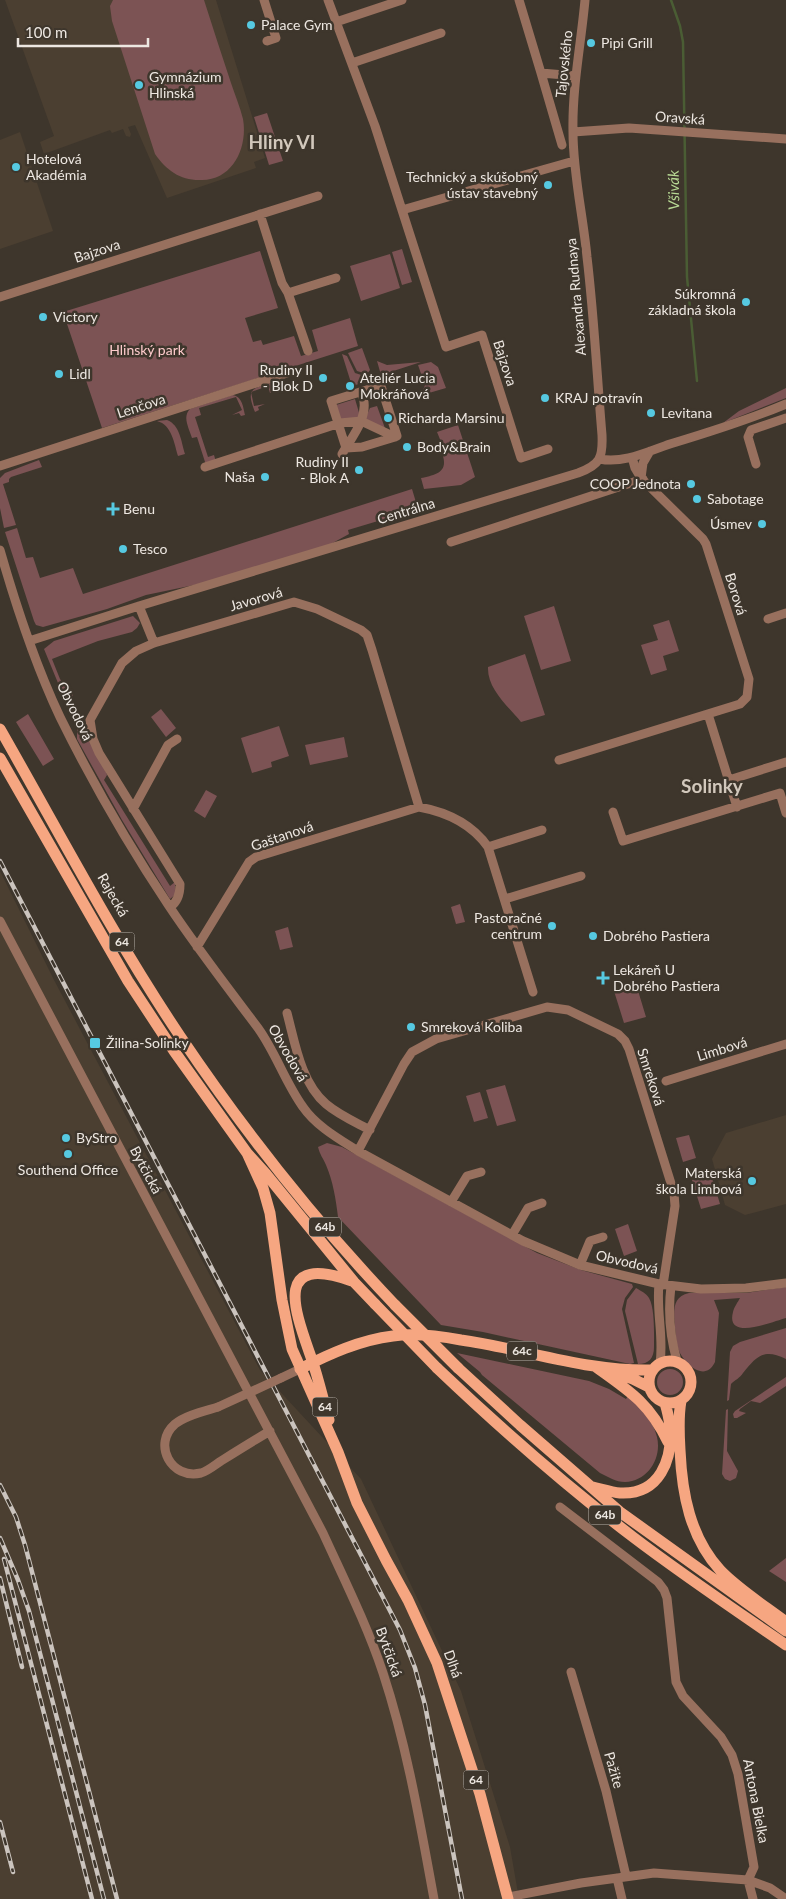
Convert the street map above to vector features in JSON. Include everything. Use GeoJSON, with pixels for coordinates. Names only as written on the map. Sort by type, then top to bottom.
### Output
{"type":"FeatureCollection","features":[{"type":"Feature","properties":{"kind":"main road","name":"Rajecká"},"geometry":{"type":"LineString","coordinates":[[0,729],[141,975],[180,1036],[259,1146]]}},
{"type":"Feature","properties":{"kind":"main road","name":"64"},"geometry":{"type":"LineString","coordinates":[[0,758],[133,988],[174,1051],[247,1153]]}},
{"type":"Feature","properties":{"kind":"main road","name":"64b"},"geometry":{"type":"LineString","coordinates":[[259,1146],[310,1210],[366,1275],[458,1368],[620,1512],[786,1631]]}},
{"type":"Feature","properties":{"kind":"main road","name":"64b"},"geometry":{"type":"LineString","coordinates":[[247,1153],[354,1282],[437,1368],[510,1436],[591,1504],[688,1577],[786,1645]]}},
{"type":"Feature","properties":{"kind":"main road"},"geometry":{"type":"LineString","coordinates":[[247,1153],[267,1200],[273,1227],[286,1325],[292,1349],[300,1369]]}},
{"type":"Feature","properties":{"kind":"main road"},"geometry":{"type":"LineString","coordinates":[[313,1362],[294,1302],[295,1291],[299,1282],[306,1276],[316,1273],[331,1274],[354,1282]]}},
{"type":"Feature","properties":{"kind":"main road","name":"64c"},"geometry":{"type":"LineString","coordinates":[[300,1369],[313,1362],[372,1340],[394,1336],[418,1336],[484,1343],[594,1366]]}},
{"type":"Feature","properties":{"kind":"main road"},"geometry":{"type":"LineString","coordinates":[[594,1366],[636,1370],[656,1366],[668,1360],[677,1361],[684,1365],[692,1378],[690,1391],[681,1401],[665,1403],[658,1400],[653,1394],[649,1387],[649,1378],[656,1366]]}},
{"type":"Feature","properties":{"kind":"main road","name":"64"},"geometry":{"type":"LineString","coordinates":[[313,1362],[338,1452]]}},
{"type":"Feature","properties":{"kind":"main road"},"geometry":{"type":"LineString","coordinates":[[594,1366],[633,1379],[649,1387]]}},
{"type":"Feature","properties":{"kind":"main road"},"geometry":{"type":"LineString","coordinates":[[594,1366],[640,1400],[656,1419],[669,1444]]}},
{"type":"Feature","properties":{"kind":"main road","name":"64"},"geometry":{"type":"LineString","coordinates":[[300,1369],[338,1452]]}},
{"type":"Feature","properties":{"kind":"main road"},"geometry":{"type":"LineString","coordinates":[[681,1401],[678,1425],[680,1465],[684,1496],[694,1530],[703,1547],[721,1572],[786,1622]]}},
{"type":"Feature","properties":{"kind":"main road"},"geometry":{"type":"LineString","coordinates":[[592,1487],[620,1493],[634,1492],[648,1487],[658,1478],[665,1466],[669,1444],[670,1426],[665,1403]]}},
{"type":"Feature","properties":{"kind":"main road","name":"Dlhá"},"geometry":{"type":"LineString","coordinates":[[338,1452],[357,1503],[408,1600],[437,1663],[480,1794],[508,1898]]}},
{"type":"Feature","properties":{"kind":"street"},"geometry":{"type":"LineString","coordinates":[[264,0],[276,38],[267,41]]}},
{"type":"Feature","properties":{"kind":"street","name":"Bajzova"},"geometry":{"type":"LineString","coordinates":[[328,0],[375,126],[446,347],[482,335],[521,458],[548,449]]}},
{"type":"Feature","properties":{"kind":"street"},"geometry":{"type":"LineString","coordinates":[[336,22],[402,0]]}},
{"type":"Feature","properties":{"kind":"street"},"geometry":{"type":"LineString","coordinates":[[519,0],[562,146]]}},
{"type":"Feature","properties":{"kind":"street","name":"Tajovského"},"geometry":{"type":"LineString","coordinates":[[573,132],[576,76],[585,0]]}},
{"type":"Feature","properties":{"kind":"street"},"geometry":{"type":"LineString","coordinates":[[352,64],[441,33]]}},
{"type":"Feature","properties":{"kind":"street"},"geometry":{"type":"LineString","coordinates":[[541,73],[576,76]]}},
{"type":"Feature","properties":{"kind":"street","name":"Oravská"},"geometry":{"type":"LineString","coordinates":[[573,132],[629,128],[786,139]]}},
{"type":"Feature","properties":{"kind":"street","name":"Alexandra Rudnaya"},"geometry":{"type":"LineString","coordinates":[[573,132],[574,161],[592,304],[602,435],[602,454],[600,459]]}},
{"type":"Feature","properties":{"kind":"street"},"geometry":{"type":"LineString","coordinates":[[402,210],[574,161]]}},
{"type":"Feature","properties":{"kind":"street","name":"Bajzova"},"geometry":{"type":"LineString","coordinates":[[0,297],[318,196]]}},
{"type":"Feature","properties":{"kind":"street"},"geometry":{"type":"LineString","coordinates":[[260,214],[282,283],[288,293],[308,351]]}},
{"type":"Feature","properties":{"kind":"street"},"geometry":{"type":"LineString","coordinates":[[288,293],[336,278]]}},
{"type":"Feature","properties":{"kind":"street","name":"Lenčova"},"geometry":{"type":"LineString","coordinates":[[0,466],[290,372]]}},
{"type":"Feature","properties":{"kind":"street"},"geometry":{"type":"LineString","coordinates":[[344,451],[361,421],[366,407],[363,397],[378,380],[397,436],[395,437]]}},
{"type":"Feature","properties":{"kind":"street"},"geometry":{"type":"LineString","coordinates":[[344,451],[331,401],[335,396],[372,388]]}},
{"type":"Feature","properties":{"kind":"street"},"geometry":{"type":"LineString","coordinates":[[600,459],[614,460],[632,457],[719,430],[786,404]]}},
{"type":"Feature","properties":{"kind":"street"},"geometry":{"type":"LineString","coordinates":[[756,464],[748,438],[751,430],[786,418]]}},
{"type":"Feature","properties":{"kind":"street"},"geometry":{"type":"LineString","coordinates":[[205,467],[338,424],[361,421],[395,437]]}},
{"type":"Feature","properties":{"kind":"street"},"geometry":{"type":"LineString","coordinates":[[344,451],[395,437]]}},
{"type":"Feature","properties":{"kind":"street"},"geometry":{"type":"LineString","coordinates":[[451,542],[642,479],[644,463],[650,451]]}},
{"type":"Feature","properties":{"kind":"street","name":"Borová"},"geometry":{"type":"LineString","coordinates":[[559,760],[740,704],[747,697],[749,679],[704,539],[642,479],[635,468],[632,457]]}},
{"type":"Feature","properties":{"kind":"street","name":"Centrálna"},"geometry":{"type":"LineString","coordinates":[[30,641],[139,606],[588,470],[600,459]]}},
{"type":"Feature","properties":{"kind":"street","name":"Obvodová"},"geometry":{"type":"LineString","coordinates":[[0,550],[49,692],[71,737],[124,834],[197,947],[266,1040],[303,1107],[334,1136],[512,1235],[545,1252],[580,1265],[664,1285],[721,1290],[786,1283]]}},
{"type":"Feature","properties":{"kind":"street","name":"Javorová"},"geometry":{"type":"LineString","coordinates":[[170,907],[175,904],[180,894],[180,884],[98,753],[93,739],[90,720],[122,663],[136,651],[154,643],[294,602],[317,609],[361,630],[367,635],[372,650],[420,807]]}},
{"type":"Feature","properties":{"kind":"street"},"geometry":{"type":"LineString","coordinates":[[139,606],[154,643]]}},
{"type":"Feature","properties":{"kind":"street"},"geometry":{"type":"LineString","coordinates":[[768,619],[786,613]]}},
{"type":"Feature","properties":{"kind":"street"},"geometry":{"type":"LineString","coordinates":[[708,714],[737,807]]}},
{"type":"Feature","properties":{"kind":"street"},"geometry":{"type":"LineString","coordinates":[[133,809],[168,745],[177,738]]}},
{"type":"Feature","properties":{"kind":"street"},"geometry":{"type":"LineString","coordinates":[[729,780],[786,762]]}},
{"type":"Feature","properties":{"kind":"street"},"geometry":{"type":"LineString","coordinates":[[613,812],[623,841],[780,794],[786,813]]}},
{"type":"Feature","properties":{"kind":"street"},"geometry":{"type":"LineString","coordinates":[[420,807],[436,810],[471,828],[488,847],[533,992]]}},
{"type":"Feature","properties":{"kind":"street","name":"Gaštanová"},"geometry":{"type":"LineString","coordinates":[[197,947],[249,862],[256,857],[420,807]]}},
{"type":"Feature","properties":{"kind":"street"},"geometry":{"type":"LineString","coordinates":[[488,847],[542,830]]}},
{"type":"Feature","properties":{"kind":"street"},"geometry":{"type":"LineString","coordinates":[[505,899],[581,876]]}},
{"type":"Feature","properties":{"kind":"street","name":"Bytčická"},"geometry":{"type":"LineString","coordinates":[[0,921],[160,1227],[270,1431],[323,1533],[353,1598],[383,1674],[414,1792],[434,1899]]}},
{"type":"Feature","properties":{"kind":"street","name":"Smreková"},"geometry":{"type":"LineString","coordinates":[[358,1151],[409,1054],[436,1040],[531,1011],[552,1007],[568,1010],[613,1031],[625,1041],[629,1050],[674,1193],[675,1206],[664,1285]]}},
{"type":"Feature","properties":{"kind":"street"},"geometry":{"type":"LineString","coordinates":[[286,1013],[301,1061],[314,1092],[336,1112],[370,1130]]}},
{"type":"Feature","properties":{"kind":"street","name":"Limbová"},"geometry":{"type":"LineString","coordinates":[[666,1081],[786,1044]]}},
{"type":"Feature","properties":{"kind":"street"},"geometry":{"type":"LineString","coordinates":[[451,1202],[468,1176],[482,1172]]}},
{"type":"Feature","properties":{"kind":"street"},"geometry":{"type":"LineString","coordinates":[[512,1235],[528,1208],[542,1204]]}},
{"type":"Feature","properties":{"kind":"street"},"geometry":{"type":"LineString","coordinates":[[580,1265],[590,1241],[603,1237]]}},
{"type":"Feature","properties":{"kind":"street"},"geometry":{"type":"LineString","coordinates":[[664,1285],[669,1305],[672,1346],[677,1361]]}},
{"type":"Feature","properties":{"kind":"street"},"geometry":{"type":"LineString","coordinates":[[656,1366],[662,1350],[658,1300],[664,1285]]}},
{"type":"Feature","properties":{"kind":"street"},"geometry":{"type":"LineString","coordinates":[[270,1431],[203,1472],[186,1474],[177,1470],[169,1462],[165,1451],[169,1431],[176,1423],[300,1369]]}},
{"type":"Feature","properties":{"kind":"street","name":"Antona Bielka"},"geometry":{"type":"LineString","coordinates":[[560,1507],[658,1582],[664,1590],[667,1598],[674,1672],[679,1689],[728,1746],[736,1764],[754,1867],[748,1880]]}},
{"type":"Feature","properties":{"kind":"street","name":"Pažite"},"geometry":{"type":"LineString","coordinates":[[571,1672],[606,1791],[622,1877],[622,1899]]}},
{"type":"Feature","properties":{"kind":"street"},"geometry":{"type":"LineString","coordinates":[[508,1898],[581,1883],[654,1873],[718,1876],[748,1880],[770,1888],[786,1899]]}},
{"type":"Feature","properties":{"kind":"street"},"geometry":{"type":"LineString","coordinates":[[748,1880],[753,1899]]}},
{"type":"Feature","properties":{"kind":"shaded area","name":"Gymnázium Hlinská"},"geometry":{"type":"Polygon","coordinates":[[[5,0],[216,0],[265,158],[254,162],[256,168],[167,198],[135,125],[128,127],[131,134],[130,137],[126,136],[123,129],[112,133],[110,130],[44,154],[40,142],[54,136],[5,0]]]}},
{"type":"Feature","properties":{"kind":"shaded area","name":"Hotelová Akadémia"},"geometry":{"type":"Polygon","coordinates":[[[20,132],[53,231],[0,249],[0,140],[20,132]]]}},
{"type":"Feature","properties":{"kind":"shaded area"},"geometry":{"type":"Polygon","coordinates":[[[0,871],[54,980],[260,1370],[361,1479],[461,1691],[510,1847],[519,1899],[0,1899],[0,871]]]}},
{"type":"Feature","properties":{"kind":"shaded area","name":"Materská škola Limbová"},"geometry":{"type":"Polygon","coordinates":[[[786,1115],[786,1204],[745,1215],[725,1205],[712,1159],[726,1133],[786,1115]]]}},
{"type":"Feature","properties":{"kind":"green space"},"geometry":{"type":"Polygon","coordinates":[[[113,0],[204,0],[243,119],[244,130],[240,151],[230,168],[222,174],[213,179],[187,179],[175,174],[155,154],[112,21],[110,6],[113,0]]]}},
{"type":"Feature","properties":{"kind":"green space"},"geometry":{"type":"Polygon","coordinates":[[[267,113],[283,161],[269,165],[254,117],[267,113]]]}},
{"type":"Feature","properties":{"kind":"green space"},"geometry":{"type":"Polygon","coordinates":[[[402,249],[412,282],[402,285],[392,252],[402,249]]]}},
{"type":"Feature","properties":{"kind":"green space","name":"Hlinský park"},"geometry":{"type":"Polygon","coordinates":[[[260,251],[278,308],[245,318],[253,342],[261,340],[263,345],[294,336],[301,356],[318,351],[312,330],[350,318],[358,346],[102,428],[63,312],[260,251]]]}},
{"type":"Feature","properties":{"kind":"green space"},"geometry":{"type":"Polygon","coordinates":[[[390,254],[400,288],[361,301],[350,266],[390,254]]]}},
{"type":"Feature","properties":{"kind":"green space"},"geometry":{"type":"Polygon","coordinates":[[[362,348],[370,370],[367,374],[357,371],[348,353],[362,348]]]}},
{"type":"Feature","properties":{"kind":"green space"},"geometry":{"type":"Polygon","coordinates":[[[342,354],[347,356],[355,373],[372,380],[352,386],[342,354]]]}},
{"type":"Feature","properties":{"kind":"green space"},"geometry":{"type":"Polygon","coordinates":[[[377,361],[387,365],[421,362],[381,375],[377,361]]]}},
{"type":"Feature","properties":{"kind":"green space"},"geometry":{"type":"Polygon","coordinates":[[[431,362],[438,367],[446,388],[422,395],[425,385],[418,365],[431,362]]]}},
{"type":"Feature","properties":{"kind":"green space"},"geometry":{"type":"Polygon","coordinates":[[[274,382],[282,385],[276,387],[276,391],[270,393],[268,386],[252,392],[256,388],[274,382]]]}},
{"type":"Feature","properties":{"kind":"green space"},"geometry":{"type":"Polygon","coordinates":[[[786,388],[786,398],[723,423],[739,411],[786,388]]]}},
{"type":"Feature","properties":{"kind":"green space"},"geometry":{"type":"Polygon","coordinates":[[[251,393],[254,406],[265,404],[258,407],[259,410],[255,412],[252,404],[251,393]]]}},
{"type":"Feature","properties":{"kind":"green space"},"geometry":{"type":"Polygon","coordinates":[[[232,395],[238,397],[240,399],[245,415],[241,416],[239,413],[232,415],[242,410],[236,397],[199,408],[201,415],[195,417],[208,457],[214,455],[216,462],[206,465],[197,437],[192,438],[188,427],[186,419],[188,412],[190,409],[232,395]]]}},
{"type":"Feature","properties":{"kind":"green space"},"geometry":{"type":"Polygon","coordinates":[[[355,399],[360,416],[359,419],[341,421],[336,405],[355,399]]]}},
{"type":"Feature","properties":{"kind":"green space"},"geometry":{"type":"Polygon","coordinates":[[[377,406],[386,431],[364,421],[370,408],[377,406]]]}},
{"type":"Feature","properties":{"kind":"green space"},"geometry":{"type":"Polygon","coordinates":[[[167,420],[175,426],[185,454],[178,456],[169,430],[157,421],[167,420]]]}},
{"type":"Feature","properties":{"kind":"green space"},"geometry":{"type":"Polygon","coordinates":[[[458,425],[475,477],[461,485],[424,489],[421,478],[431,476],[442,470],[443,456],[446,454],[437,432],[458,425]]]}},
{"type":"Feature","properties":{"kind":"green space"},"geometry":{"type":"Polygon","coordinates":[[[39,460],[42,467],[11,477],[9,482],[3,484],[16,525],[4,528],[0,508],[0,478],[5,473],[39,460]]]}},
{"type":"Feature","properties":{"kind":"green space"},"geometry":{"type":"Polygon","coordinates":[[[412,489],[418,509],[348,530],[349,534],[329,545],[199,584],[146,595],[107,609],[43,627],[36,625],[34,621],[5,532],[17,528],[26,558],[33,557],[40,578],[73,568],[83,594],[412,489]]]}},
{"type":"Feature","properties":{"kind":"green space"},"geometry":{"type":"Polygon","coordinates":[[[554,606],[571,661],[541,670],[524,616],[554,606]]]}},
{"type":"Feature","properties":{"kind":"green space"},"geometry":{"type":"Polygon","coordinates":[[[133,616],[140,623],[132,632],[98,641],[52,659],[60,679],[73,693],[73,696],[65,700],[44,649],[54,641],[133,616]]]}},
{"type":"Feature","properties":{"kind":"green space"},"geometry":{"type":"Polygon","coordinates":[[[669,620],[679,651],[663,656],[667,670],[651,675],[641,645],[658,640],[653,625],[669,620]]]}},
{"type":"Feature","properties":{"kind":"green space"},"geometry":{"type":"Polygon","coordinates":[[[525,654],[545,715],[521,722],[495,690],[491,683],[488,667],[525,654]]]}},
{"type":"Feature","properties":{"kind":"green space"},"geometry":{"type":"Polygon","coordinates":[[[161,709],[176,728],[166,737],[151,717],[161,709]]]}},
{"type":"Feature","properties":{"kind":"green space"},"geometry":{"type":"Polygon","coordinates":[[[28,714],[54,759],[43,766],[16,722],[28,714]]]}},
{"type":"Feature","properties":{"kind":"green space"},"geometry":{"type":"Polygon","coordinates":[[[77,725],[89,735],[107,775],[104,780],[170,886],[175,882],[175,895],[170,899],[122,820],[77,739],[77,725]]]}},
{"type":"Feature","properties":{"kind":"green space"},"geometry":{"type":"Polygon","coordinates":[[[279,726],[289,756],[271,762],[272,767],[252,773],[241,738],[279,726]]]}},
{"type":"Feature","properties":{"kind":"green space"},"geometry":{"type":"Polygon","coordinates":[[[344,737],[348,757],[310,765],[305,745],[344,737]]]}},
{"type":"Feature","properties":{"kind":"green space"},"geometry":{"type":"Polygon","coordinates":[[[206,790],[217,796],[205,818],[194,811],[206,790]]]}},
{"type":"Feature","properties":{"kind":"green space"},"geometry":{"type":"Polygon","coordinates":[[[460,904],[465,922],[456,924],[451,907],[460,904]]]}},
{"type":"Feature","properties":{"kind":"green space"},"geometry":{"type":"Polygon","coordinates":[[[288,927],[293,947],[280,950],[275,931],[288,927]]]}},
{"type":"Feature","properties":{"kind":"green space"},"geometry":{"type":"Polygon","coordinates":[[[636,984],[646,1017],[624,1023],[614,991],[636,984]]]}},
{"type":"Feature","properties":{"kind":"green space"},"geometry":{"type":"Polygon","coordinates":[[[505,1085],[516,1121],[497,1126],[486,1090],[505,1085]]]}},
{"type":"Feature","properties":{"kind":"green space"},"geometry":{"type":"Polygon","coordinates":[[[480,1092],[488,1118],[474,1122],[466,1096],[480,1092]]]}},
{"type":"Feature","properties":{"kind":"green space"},"geometry":{"type":"Polygon","coordinates":[[[689,1135],[696,1158],[683,1162],[676,1138],[689,1135]]]}},
{"type":"Feature","properties":{"kind":"green space"},"geometry":{"type":"Polygon","coordinates":[[[327,1143],[342,1147],[537,1253],[581,1270],[632,1284],[633,1287],[625,1298],[622,1309],[634,1363],[630,1364],[483,1332],[441,1325],[338,1217],[331,1177],[318,1147],[327,1143]]]}},
{"type":"Feature","properties":{"kind":"green space"},"geometry":{"type":"Polygon","coordinates":[[[711,1174],[720,1204],[701,1209],[692,1180],[711,1174]]]}},
{"type":"Feature","properties":{"kind":"green space"},"geometry":{"type":"Polygon","coordinates":[[[628,1224],[637,1251],[624,1256],[615,1229],[628,1224]]]}},
{"type":"Feature","properties":{"kind":"green space"},"geometry":{"type":"Polygon","coordinates":[[[786,1287],[786,1318],[752,1327],[743,1328],[736,1326],[732,1321],[734,1310],[740,1298],[714,1300],[719,1313],[715,1362],[711,1368],[701,1371],[690,1366],[682,1356],[677,1342],[674,1311],[676,1302],[683,1295],[689,1293],[746,1293],[786,1287]]]}},
{"type":"Feature","properties":{"kind":"green space"},"geometry":{"type":"Polygon","coordinates":[[[636,1288],[645,1293],[651,1302],[654,1329],[654,1351],[652,1357],[648,1362],[638,1364],[625,1311],[627,1300],[636,1288]]]}},
{"type":"Feature","properties":{"kind":"green space"},"geometry":{"type":"Polygon","coordinates":[[[786,1328],[786,1359],[772,1354],[766,1354],[757,1358],[731,1384],[729,1400],[727,1401],[730,1352],[733,1346],[740,1342],[786,1328]]]}},
{"type":"Feature","properties":{"kind":"green space"},"geometry":{"type":"Polygon","coordinates":[[[457,1353],[589,1381],[609,1389],[626,1399],[628,1396],[646,1415],[655,1431],[658,1445],[652,1467],[640,1478],[625,1482],[615,1480],[600,1473],[457,1353]]]}},
{"type":"Feature","properties":{"kind":"green space"},"geometry":{"type":"Polygon","coordinates":[[[670,1369],[679,1373],[683,1382],[679,1391],[670,1395],[661,1391],[657,1382],[661,1373],[670,1369]]]}},
{"type":"Feature","properties":{"kind":"green space"},"geometry":{"type":"Polygon","coordinates":[[[786,1377],[786,1386],[760,1403],[751,1401],[739,1411],[746,1413],[734,1418],[733,1414],[735,1411],[786,1377]]]}},
{"type":"Feature","properties":{"kind":"green space"},"geometry":{"type":"Polygon","coordinates":[[[728,1409],[727,1451],[738,1471],[736,1478],[730,1481],[725,1479],[722,1474],[726,1410],[728,1409]]]}},
{"type":"Feature","properties":{"kind":"green space"},"geometry":{"type":"Polygon","coordinates":[[[786,1558],[786,1582],[769,1571],[786,1558]]]}},
{"type":"Feature","properties":{"kind":"waterway","name":"Všivák"},"geometry":{"type":"LineString","coordinates":[[671,0],[680,26],[683,42],[687,277],[697,381]]}},
{"type":"Feature","properties":{"kind":"railway"},"geometry":{"type":"LineString","coordinates":[[0,861],[400,1630],[415,1668],[425,1705],[462,1899]]}},
{"type":"Feature","properties":{"kind":"railway"},"geometry":{"type":"LineString","coordinates":[[0,1485],[16,1517],[25,1545],[117,1899]]}},
{"type":"Feature","properties":{"kind":"railway"},"geometry":{"type":"LineString","coordinates":[[0,1538],[29,1611],[104,1899]]}},
{"type":"Feature","properties":{"kind":"railway"},"geometry":{"type":"LineString","coordinates":[[4,1559],[92,1899]]}},
{"type":"Feature","properties":{"kind":"railway"},"geometry":{"type":"LineString","coordinates":[[0,1578],[22,1667]]}},
{"type":"Feature","properties":{"kind":"railway"},"geometry":{"type":"LineString","coordinates":[[0,1822],[13,1872]]}},
{"type":"Feature","properties":{"kind":"place","name":"Palace Gym"},"geometry":{"type":"Point","coordinates":[251,25]}},
{"type":"Feature","properties":{"kind":"place","name":"Pipi Grill"},"geometry":{"type":"Point","coordinates":[591,43]}},
{"type":"Feature","properties":{"kind":"place","name":"Gymnázium Hlinská"},"geometry":{"type":"Point","coordinates":[139,85]}},
{"type":"Feature","properties":{"kind":"place","name":"Hotelová Akadémia"},"geometry":{"type":"Point","coordinates":[16,167]}},
{"type":"Feature","properties":{"kind":"place","name":"Technický a skúšobný ústav stavebný"},"geometry":{"type":"Point","coordinates":[548,185]}},
{"type":"Feature","properties":{"kind":"place","name":"Súkromná základná škola"},"geometry":{"type":"Point","coordinates":[746,302]}},
{"type":"Feature","properties":{"kind":"place","name":"Victory"},"geometry":{"type":"Point","coordinates":[43,317]}},
{"type":"Feature","properties":{"kind":"place","name":"Lidl"},"geometry":{"type":"Point","coordinates":[59,374]}},
{"type":"Feature","properties":{"kind":"place","name":"Rudiny II - Blok D"},"geometry":{"type":"Point","coordinates":[323,378]}},
{"type":"Feature","properties":{"kind":"place","name":"Ateliér Lucia Mokráňová"},"geometry":{"type":"Point","coordinates":[350,386]}},
{"type":"Feature","properties":{"kind":"place","name":"KRAJ potravín"},"geometry":{"type":"Point","coordinates":[545,398]}},
{"type":"Feature","properties":{"kind":"place","name":"Levitana"},"geometry":{"type":"Point","coordinates":[651,413]}},
{"type":"Feature","properties":{"kind":"place","name":"Richarda Marsinu"},"geometry":{"type":"Point","coordinates":[388,418]}},
{"type":"Feature","properties":{"kind":"place","name":"Body&Brain"},"geometry":{"type":"Point","coordinates":[407,447]}},
{"type":"Feature","properties":{"kind":"place","name":"Rudiny II - Blok A"},"geometry":{"type":"Point","coordinates":[359,470]}},
{"type":"Feature","properties":{"kind":"place","name":"Naša"},"geometry":{"type":"Point","coordinates":[265,477]}},
{"type":"Feature","properties":{"kind":"place","name":"COOP Jednota"},"geometry":{"type":"Point","coordinates":[691,484]}},
{"type":"Feature","properties":{"kind":"place","name":"Sabotage"},"geometry":{"type":"Point","coordinates":[697,499]}},
{"type":"Feature","properties":{"kind":"place","name":"Benu"},"geometry":{"type":"Point","coordinates":[113,509]}},
{"type":"Feature","properties":{"kind":"place","name":"Úsmev"},"geometry":{"type":"Point","coordinates":[762,524]}},
{"type":"Feature","properties":{"kind":"place","name":"Tesco"},"geometry":{"type":"Point","coordinates":[123,549]}},
{"type":"Feature","properties":{"kind":"place","name":"Pastoračné centrum"},"geometry":{"type":"Point","coordinates":[552,926]}},
{"type":"Feature","properties":{"kind":"place","name":"Dobrého Pastiera"},"geometry":{"type":"Point","coordinates":[593,936]}},
{"type":"Feature","properties":{"kind":"place","name":"Lekáreň U Dobrého Pastiera"},"geometry":{"type":"Point","coordinates":[603,978]}},
{"type":"Feature","properties":{"kind":"place","name":"Smreková Koliba"},"geometry":{"type":"Point","coordinates":[411,1027]}},
{"type":"Feature","properties":{"kind":"place","name":"Žilina-Solinky"},"geometry":{"type":"Point","coordinates":[95,1043]}},
{"type":"Feature","properties":{"kind":"place","name":"ByStro"},"geometry":{"type":"Point","coordinates":[66,1138]}},
{"type":"Feature","properties":{"kind":"place","name":"Southend Office"},"geometry":{"type":"Point","coordinates":[68,1154]}},
{"type":"Feature","properties":{"kind":"place","name":"Materská škola Limbová"},"geometry":{"type":"Point","coordinates":[752,1181]}},
{"type":"Feature","properties":{"kind":"district","name":"Hliny VI"},"geometry":{"type":"Point","coordinates":[282,142]}},
{"type":"Feature","properties":{"kind":"district","name":"Solinky"},"geometry":{"type":"Point","coordinates":[712,786]}}]}
